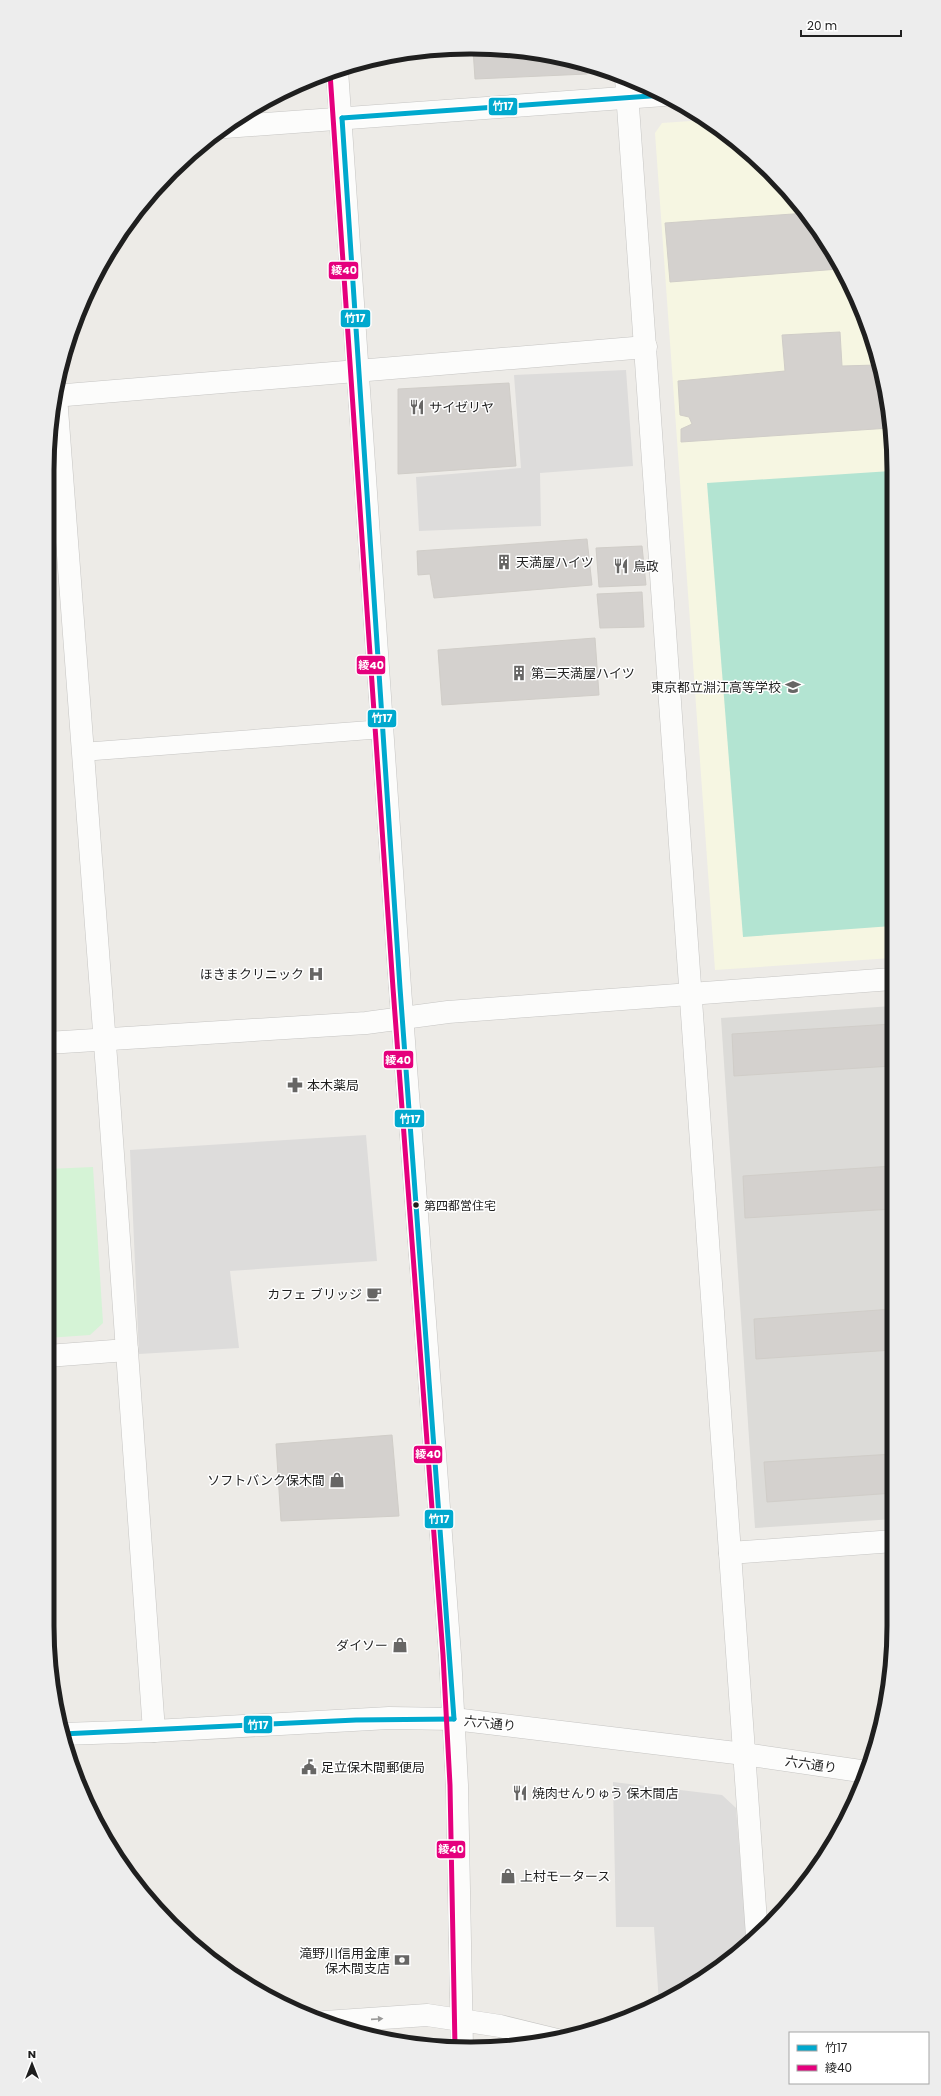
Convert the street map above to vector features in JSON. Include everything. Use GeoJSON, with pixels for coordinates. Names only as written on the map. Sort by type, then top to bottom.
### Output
{"type":"FeatureCollection","features":[{"type":"Feature","properties":{"kind":"street"},"geometry":{"type":"LineString","coordinates":[[338,76],[342,118],[403,1018],[454,1719],[462,2042]]}},
{"type":"Feature","properties":{"kind":"street"},"geometry":{"type":"LineString","coordinates":[[627,87],[756,1928]]}},
{"type":"Feature","properties":{"kind":"street"},"geometry":{"type":"LineString","coordinates":[[236,126],[342,118],[627,87],[637,89]]}},
{"type":"Feature","properties":{"kind":"street"},"geometry":{"type":"LineString","coordinates":[[61,396],[646,347]]}},
{"type":"Feature","properties":{"kind":"street"},"geometry":{"type":"LineString","coordinates":[[57,424],[105,1039],[154,1731]]}},
{"type":"Feature","properties":{"kind":"street"},"geometry":{"type":"LineString","coordinates":[[54,1043],[366,1023],[448,1012],[887,979]]}},
{"type":"Feature","properties":{"kind":"street"},"geometry":{"type":"LineString","coordinates":[[54,1355],[127,1350]]}},
{"type":"Feature","properties":{"kind":"street"},"geometry":{"type":"LineString","coordinates":[[730,1553],[887,1542]]}},
{"type":"Feature","properties":{"kind":"street","name":"六六通り"},"geometry":{"type":"LineString","coordinates":[[68,1734],[154,1731],[390,1718],[454,1719],[744,1754],[860,1771]]}},
{"type":"Feature","properties":{"kind":"street"},"geometry":{"type":"LineString","coordinates":[[340,2021],[426,2015],[500,2026],[540,2036]]}},
{"type":"Feature","properties":{"kind":"lane"},"geometry":{"type":"LineString","coordinates":[[82,752],[383,729]]}},
{"type":"Feature","properties":{"kind":"shaded area","name":"東京都立淵江高等学校"},"geometry":{"type":"Polygon","coordinates":[[[696,121],[745,157],[784,196],[817,239],[844,286],[865,337],[873,363],[883,416],[887,470],[887,958],[715,970],[655,133],[662,123],[696,121]]]}},
{"type":"Feature","properties":{"kind":"shaded area"},"geometry":{"type":"Polygon","coordinates":[[[626,370],[633,466],[540,473],[541,526],[419,531],[416,477],[521,468],[514,375],[626,370]]]}},
{"type":"Feature","properties":{"kind":"shaded area"},"geometry":{"type":"Polygon","coordinates":[[[887,1006],[887,1519],[755,1528],[721,1018],[887,1006]]]}},
{"type":"Feature","properties":{"kind":"shaded area"},"geometry":{"type":"Polygon","coordinates":[[[366,1135],[377,1261],[230,1271],[239,1348],[139,1354],[130,1150],[366,1135]]]}},
{"type":"Feature","properties":{"kind":"shaded area"},"geometry":{"type":"Polygon","coordinates":[[[613,1782],[722,1795],[736,1808],[746,1938],[702,1972],[659,1997],[654,1927],[616,1927],[613,1782]]]}},
{"type":"Feature","properties":{"kind":"green space"},"geometry":{"type":"Polygon","coordinates":[[[887,471],[887,926],[743,937],[707,483],[887,471]]]}},
{"type":"Feature","properties":{"kind":"green space"},"geometry":{"type":"Polygon","coordinates":[[[93,1167],[103,1323],[90,1335],[54,1338],[54,1169],[93,1167]]]}},
{"type":"Feature","properties":{"kind":"building"},"geometry":{"type":"Polygon","coordinates":[[[473,54],[498,55],[552,62],[590,72],[587,74],[475,79],[473,54]]]}},
{"type":"Feature","properties":{"kind":"building"},"geometry":{"type":"Polygon","coordinates":[[[798,214],[817,239],[835,269],[670,282],[665,223],[798,214]]]}},
{"type":"Feature","properties":{"kind":"building"},"geometry":{"type":"Polygon","coordinates":[[[840,332],[842,366],[873,365],[879,389],[884,428],[681,442],[681,429],[692,424],[689,417],[680,415],[678,381],[785,371],[782,335],[840,332]]]}},
{"type":"Feature","properties":{"kind":"building"},"geometry":{"type":"Polygon","coordinates":[[[509,383],[516,466],[398,474],[398,389],[509,383]]]}},
{"type":"Feature","properties":{"kind":"building","name":"天満屋ハイツ"},"geometry":{"type":"Polygon","coordinates":[[[587,539],[592,585],[434,598],[430,574],[418,575],[417,551],[587,539]]]}},
{"type":"Feature","properties":{"kind":"building","name":"鳥政"},"geometry":{"type":"Polygon","coordinates":[[[642,546],[646,585],[599,587],[596,548],[642,546]]]}},
{"type":"Feature","properties":{"kind":"building"},"geometry":{"type":"Polygon","coordinates":[[[642,592],[644,627],[600,628],[597,594],[642,592]]]}},
{"type":"Feature","properties":{"kind":"building","name":"第二天満屋ハイツ"},"geometry":{"type":"Polygon","coordinates":[[[595,638],[599,695],[442,705],[438,650],[595,638]]]}},
{"type":"Feature","properties":{"kind":"building"},"geometry":{"type":"Polygon","coordinates":[[[887,1024],[887,1066],[734,1076],[732,1034],[887,1024]]]}},
{"type":"Feature","properties":{"kind":"building"},"geometry":{"type":"Polygon","coordinates":[[[887,1166],[887,1209],[745,1218],[743,1176],[887,1166]]]}},
{"type":"Feature","properties":{"kind":"building"},"geometry":{"type":"Polygon","coordinates":[[[887,1309],[887,1350],[756,1359],[754,1319],[887,1309]]]}},
{"type":"Feature","properties":{"kind":"building","name":"ソフトバンク保木間"},"geometry":{"type":"Polygon","coordinates":[[[392,1435],[399,1516],[281,1521],[276,1444],[392,1435]]]}},
{"type":"Feature","properties":{"kind":"building"},"geometry":{"type":"Polygon","coordinates":[[[887,1454],[887,1493],[767,1502],[764,1462],[887,1454]]]}},
{"type":"Feature","properties":{"kind":"transit line","name":"綾40"},"geometry":{"type":"LineString","coordinates":[[330,79],[393,988],[443,1655],[450,1785],[455,2041]]}},
{"type":"Feature","properties":{"kind":"transit line","name":"竹17"},"geometry":{"type":"LineString","coordinates":[[342,118],[652,96]]}},
{"type":"Feature","properties":{"kind":"transit line","name":"竹17"},"geometry":{"type":"LineString","coordinates":[[342,118],[400,988],[454,1719]]}},
{"type":"Feature","properties":{"kind":"transit line","name":"竹17"},"geometry":{"type":"LineString","coordinates":[[68,1734],[356,1720],[454,1719]]}},
{"type":"Feature","properties":{"kind":"place","name":"サイゼリヤ"},"geometry":{"type":"Point","coordinates":[417,407]}},
{"type":"Feature","properties":{"kind":"place","name":"天満屋ハイツ"},"geometry":{"type":"Point","coordinates":[504,562]}},
{"type":"Feature","properties":{"kind":"place","name":"鳥政"},"geometry":{"type":"Point","coordinates":[621,566]}},
{"type":"Feature","properties":{"kind":"place","name":"第二天満屋ハイツ"},"geometry":{"type":"Point","coordinates":[519,673]}},
{"type":"Feature","properties":{"kind":"place","name":"東京都立淵江高等学校"},"geometry":{"type":"Point","coordinates":[793,687]}},
{"type":"Feature","properties":{"kind":"place","name":"ほきまクリニック"},"geometry":{"type":"Point","coordinates":[316,974]}},
{"type":"Feature","properties":{"kind":"place","name":"本木薬局"},"geometry":{"type":"Point","coordinates":[295,1085]}},
{"type":"Feature","properties":{"kind":"place","name":"第四都営住宅"},"geometry":{"type":"Point","coordinates":[416,1205]}},
{"type":"Feature","properties":{"kind":"place","name":"カフェ ブリッジ"},"geometry":{"type":"Point","coordinates":[374,1294]}},
{"type":"Feature","properties":{"kind":"place","name":"ソフトバンク保木間"},"geometry":{"type":"Point","coordinates":[337,1480]}},
{"type":"Feature","properties":{"kind":"place","name":"ダイソー"},"geometry":{"type":"Point","coordinates":[400,1645]}},
{"type":"Feature","properties":{"kind":"place","name":"足立保木間郵便局"},"geometry":{"type":"Point","coordinates":[309,1767]}},
{"type":"Feature","properties":{"kind":"place","name":"焼肉せんりゅう 保木間店"},"geometry":{"type":"Point","coordinates":[520,1793]}},
{"type":"Feature","properties":{"kind":"place","name":"上村モータース"},"geometry":{"type":"Point","coordinates":[508,1876]}},
{"type":"Feature","properties":{"kind":"place","name":"滝野川信用金庫 保木間支店"},"geometry":{"type":"Point","coordinates":[402,1960]}}]}
